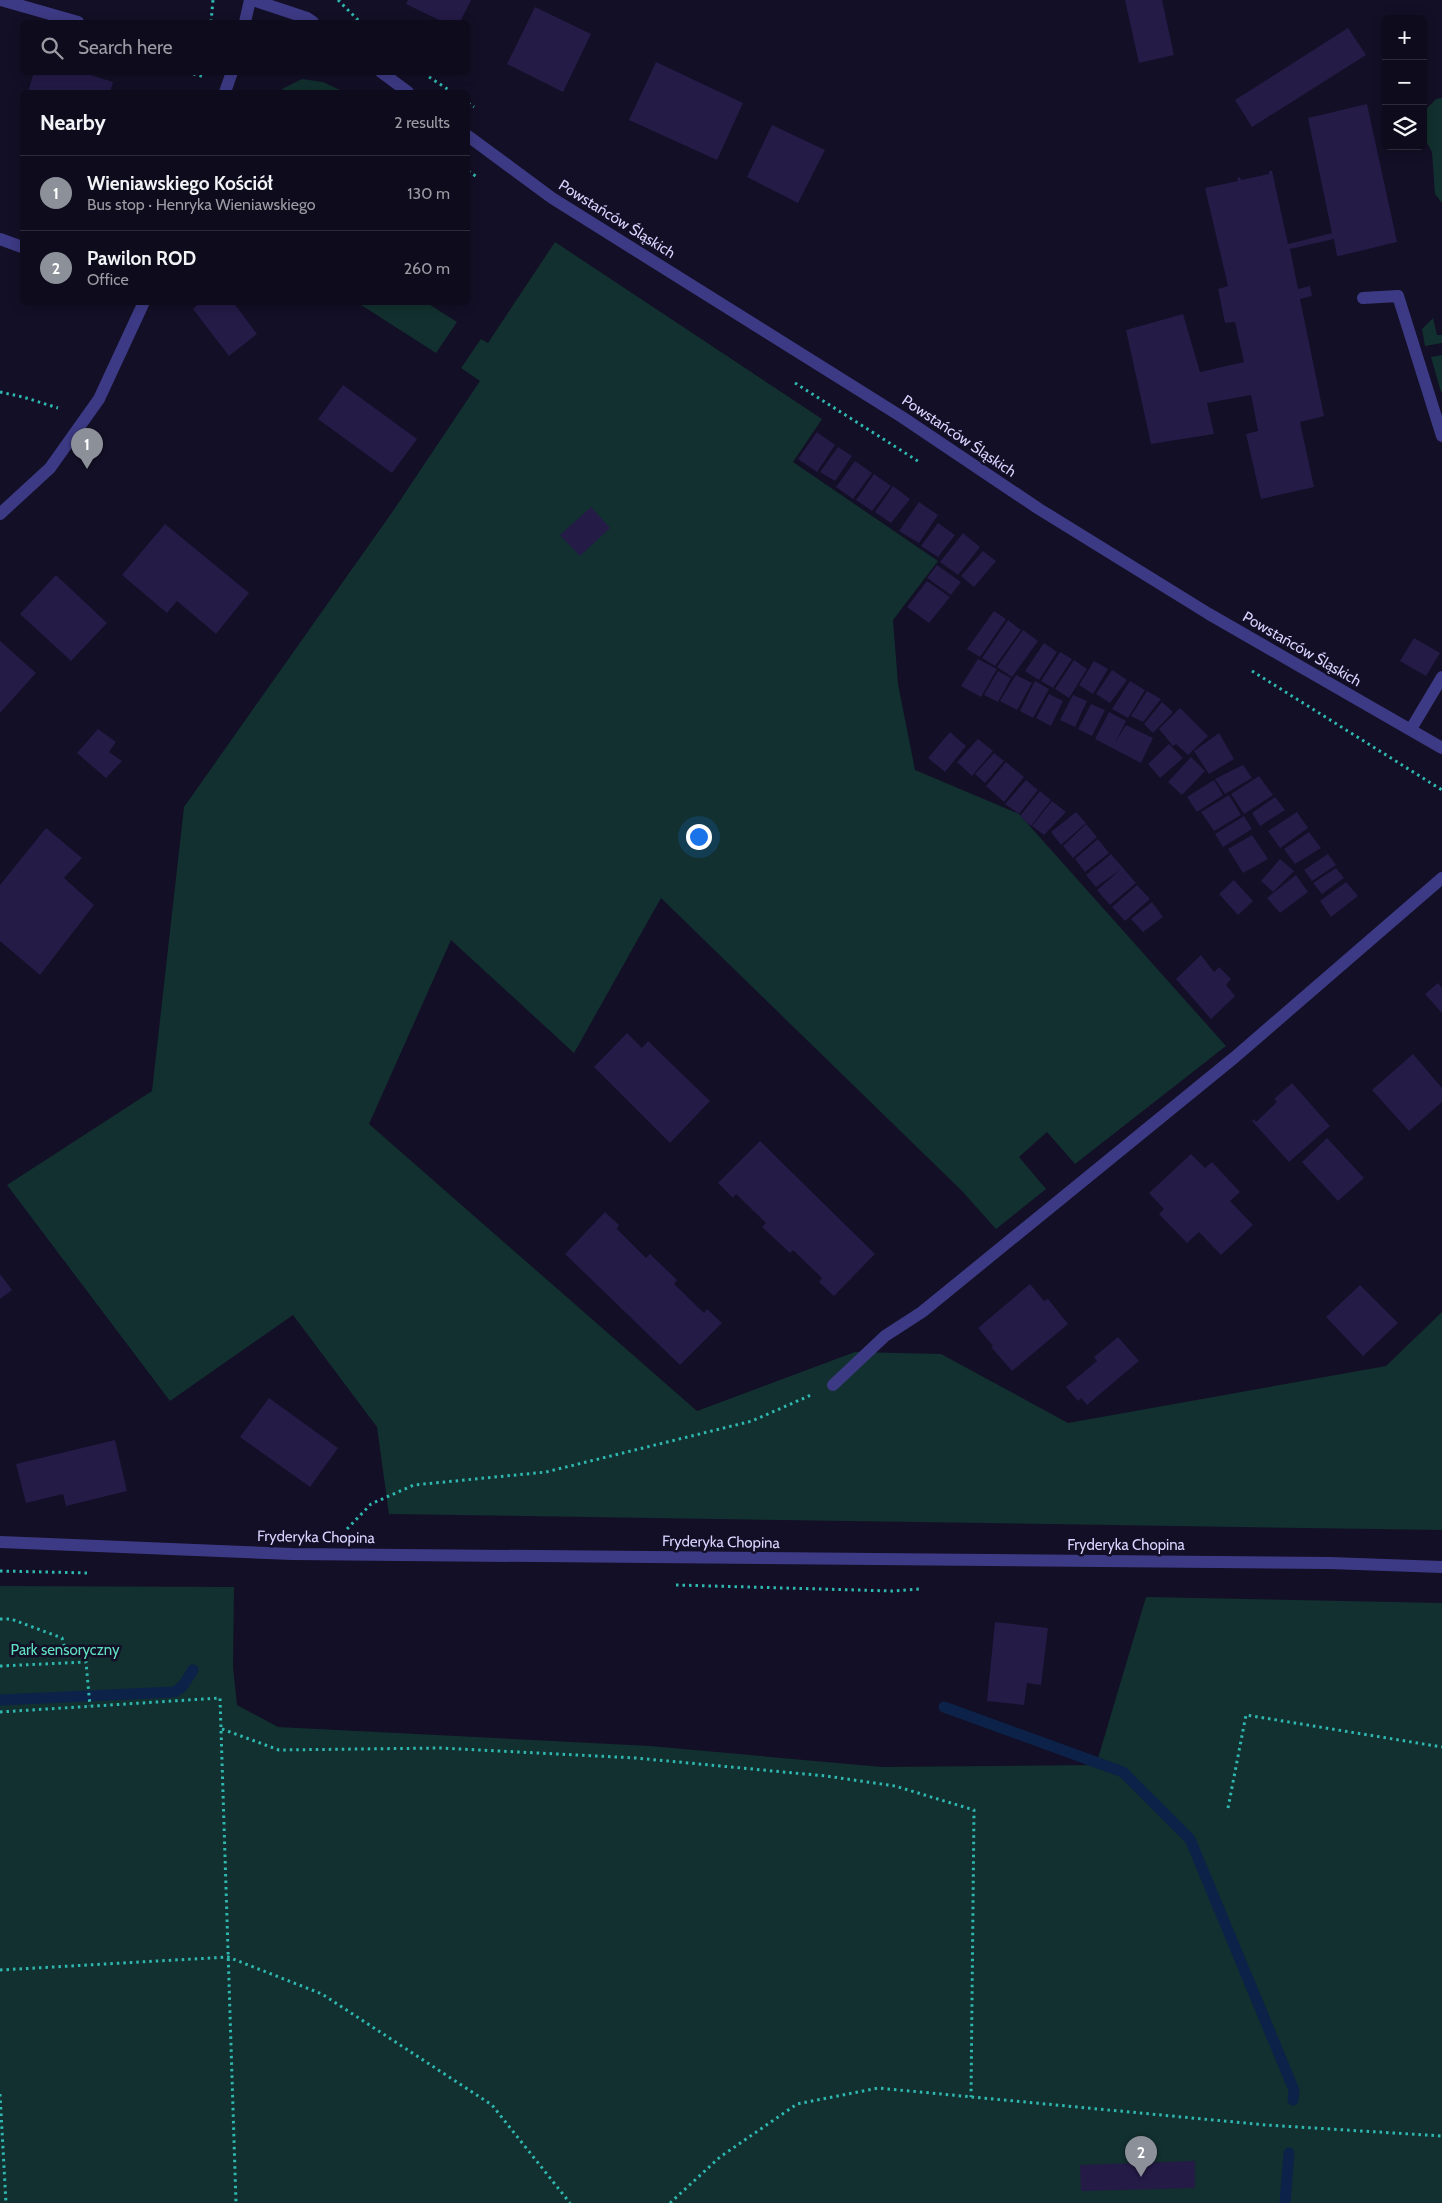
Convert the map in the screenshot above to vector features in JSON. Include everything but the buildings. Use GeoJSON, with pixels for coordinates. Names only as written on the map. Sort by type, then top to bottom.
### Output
{"type":"FeatureCollection","features":[{"type":"Feature","properties":{"kind":"street"},"geometry":{"type":"LineString","coordinates":[[0,0],[71,20]]}},
{"type":"Feature","properties":{"kind":"street"},"geometry":{"type":"LineString","coordinates":[[246,20],[252,0],[310,20]]}},
{"type":"Feature","properties":{"kind":"street"},"geometry":{"type":"LineString","coordinates":[[226,90],[231,75]]}},
{"type":"Feature","properties":{"kind":"street"},"geometry":{"type":"LineString","coordinates":[[385,75],[405,90]]}},
{"type":"Feature","properties":{"kind":"street","name":"Powstańców Śląskich"},"geometry":{"type":"LineString","coordinates":[[470,137],[552,198],[902,417],[1039,509],[1209,614],[1442,748]]}},
{"type":"Feature","properties":{"kind":"street"},"geometry":{"type":"LineString","coordinates":[[0,239],[20,246]]}},
{"type":"Feature","properties":{"kind":"street"},"geometry":{"type":"LineString","coordinates":[[1363,298],[1398,296],[1442,436]]}},
{"type":"Feature","properties":{"kind":"street"},"geometry":{"type":"LineString","coordinates":[[0,514],[50,468],[99,399],[143,305]]}},
{"type":"Feature","properties":{"kind":"street"},"geometry":{"type":"LineString","coordinates":[[1411,729],[1442,677]]}},
{"type":"Feature","properties":{"kind":"street"},"geometry":{"type":"LineString","coordinates":[[833,1385],[885,1336],[922,1312],[1235,1057],[1442,878]]}},
{"type":"Feature","properties":{"kind":"street","name":"Fryderyka Chopina"},"geometry":{"type":"LineString","coordinates":[[0,1542],[334,1554],[1310,1563],[1442,1567]]}},
{"type":"Feature","properties":{"kind":"path"},"geometry":{"type":"LineString","coordinates":[[211,20],[213,0]]}},
{"type":"Feature","properties":{"kind":"path"},"geometry":{"type":"LineString","coordinates":[[338,0],[358,20]]}},
{"type":"Feature","properties":{"kind":"path"},"geometry":{"type":"LineString","coordinates":[[197,75],[206,78]]}},
{"type":"Feature","properties":{"kind":"path"},"geometry":{"type":"LineString","coordinates":[[426,75],[449,90]]}},
{"type":"Feature","properties":{"kind":"path"},"geometry":{"type":"LineString","coordinates":[[470,104],[474,107]]}},
{"type":"Feature","properties":{"kind":"path"},"geometry":{"type":"LineString","coordinates":[[0,392],[58,408]]}},
{"type":"Feature","properties":{"kind":"path"},"geometry":{"type":"LineString","coordinates":[[334,1554],[347,1528],[371,1504],[414,1485],[546,1472],[752,1421],[833,1385]]}},
{"type":"Feature","properties":{"kind":"path"},"geometry":{"type":"LineString","coordinates":[[0,1619],[11,1619],[62,1638],[65,1648],[74,1651],[84,1647],[90,1706]]}},
{"type":"Feature","properties":{"kind":"path"},"geometry":{"type":"LineString","coordinates":[[0,1666],[86,1662]]}},
{"type":"Feature","properties":{"kind":"path"},"geometry":{"type":"LineString","coordinates":[[0,1712],[220,1698],[236,2203]]}},
{"type":"Feature","properties":{"kind":"path"},"geometry":{"type":"LineString","coordinates":[[1228,1808],[1246,1715],[1442,1747]]}},
{"type":"Feature","properties":{"kind":"path"},"geometry":{"type":"LineString","coordinates":[[222,1729],[279,1750],[440,1748],[636,1758],[826,1776],[895,1786],[974,1810],[971,2097]]}},
{"type":"Feature","properties":{"kind":"path"},"geometry":{"type":"LineString","coordinates":[[0,1970],[228,1956],[322,1994],[492,2105],[570,2203]]}},
{"type":"Feature","properties":{"kind":"path"},"geometry":{"type":"LineString","coordinates":[[670,2203],[720,2157],[798,2104],[878,2088],[1266,2125],[1442,2136]]}},
{"type":"Feature","properties":{"kind":"path"},"geometry":{"type":"LineString","coordinates":[[0,2094],[6,2203]]}},
{"type":"Feature","properties":{"kind":"green space"},"geometry":{"type":"Polygon","coordinates":[[[302,79],[323,82],[340,90],[282,90],[302,79]]]}},
{"type":"Feature","properties":{"kind":"green space"},"geometry":{"type":"Polygon","coordinates":[[[1442,98],[1442,203],[1435,194],[1432,152],[1427,143],[1427,108],[1436,99],[1442,98]]]}},
{"type":"Feature","properties":{"kind":"green space"},"geometry":{"type":"Polygon","coordinates":[[[555,242],[822,419],[793,462],[938,561],[893,620],[898,684],[915,770],[1019,814],[1226,1046],[1075,1164],[1047,1132],[1019,1157],[1046,1189],[996,1229],[962,1191],[661,898],[574,1053],[451,940],[369,1124],[697,1411],[855,1352],[941,1354],[1068,1423],[1386,1366],[1442,1312],[1442,1530],[389,1514],[377,1427],[293,1315],[170,1401],[7,1185],[152,1091],[184,807],[393,511],[480,381],[461,368],[481,339],[488,343],[555,242]]]}},
{"type":"Feature","properties":{"kind":"green space"},"geometry":{"type":"Polygon","coordinates":[[[361,305],[430,305],[457,322],[436,353],[361,305]]]}},
{"type":"Feature","properties":{"kind":"green space"},"geometry":{"type":"Polygon","coordinates":[[[1433,318],[1437,335],[1442,335],[1442,343],[1425,346],[1422,329],[1433,318]]]}},
{"type":"Feature","properties":{"kind":"green space"},"geometry":{"type":"Polygon","coordinates":[[[1442,355],[1442,392],[1441,392],[1431,357],[1442,355]]]}},
{"type":"Feature","properties":{"kind":"green space","name":"Park sensoryczny"},"geometry":{"type":"Polygon","coordinates":[[[0,1586],[234,1587],[233,1667],[237,1705],[278,1727],[650,1746],[882,1767],[1096,1765],[1146,1597],[1442,1603],[1442,2203],[0,2203],[0,1586]]]}},
{"type":"Feature","properties":{"kind":"waterway"},"geometry":{"type":"LineString","coordinates":[[0,1700],[174,1692],[182,1687],[193,1670]]}},
{"type":"Feature","properties":{"kind":"waterway"},"geometry":{"type":"LineString","coordinates":[[944,1707],[1123,1772],[1190,1839],[1294,2090],[1293,2100]]}},
{"type":"Feature","properties":{"kind":"waterway"},"geometry":{"type":"LineString","coordinates":[[1285,2203],[1289,2153]]}},
{"type":"Feature","properties":{"kind":"place","name":"Wieniawskiego Kościół"},"geometry":{"type":"Point","coordinates":[87,469]}},
{"type":"Feature","properties":{"kind":"place","name":"Pawilon ROD"},"geometry":{"type":"Point","coordinates":[1141,2177]}}]}
